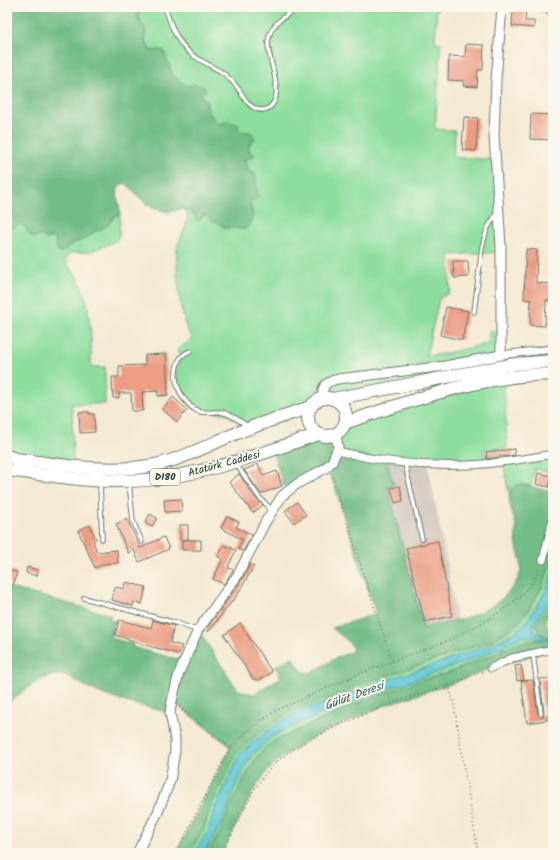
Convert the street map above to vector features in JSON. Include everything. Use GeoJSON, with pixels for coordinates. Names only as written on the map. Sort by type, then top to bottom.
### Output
{"type":"FeatureCollection","features":[{"type":"Feature","properties":{"kind":"highway","name":"Atatürk Caddesi"},"geometry":{"type":"LineString","coordinates":[[7,456],[16,459],[80,468],[128,468],[154,465],[174,460],[249,428],[311,407],[317,401],[515,364],[553,361]]}},
{"type":"Feature","properties":{"kind":"highway"},"geometry":{"type":"LineString","coordinates":[[346,423],[422,397],[452,389],[516,377],[553,374]]}},
{"type":"Feature","properties":{"kind":"highway"},"geometry":{"type":"LineString","coordinates":[[328,399],[342,404],[346,416],[346,423],[342,430],[336,434]]}},
{"type":"Feature","properties":{"kind":"highway"},"geometry":{"type":"LineString","coordinates":[[311,407],[308,415],[309,422],[312,429],[318,434]]}},
{"type":"Feature","properties":{"kind":"highway","name":"Atatürk Caddesi"},"geometry":{"type":"LineString","coordinates":[[7,470],[100,481],[129,481],[201,472],[235,463],[318,434],[329,436],[336,434]]}},
{"type":"Feature","properties":{"kind":"street"},"geometry":{"type":"LineString","coordinates":[[501,355],[501,246],[494,135],[496,80],[502,7]]}},
{"type":"Feature","properties":{"kind":"street"},"geometry":{"type":"LineString","coordinates":[[328,399],[322,391],[325,385],[338,379],[415,370],[501,355],[553,349]]}},
{"type":"Feature","properties":{"kind":"street"},"geometry":{"type":"LineString","coordinates":[[137,853],[158,812],[170,781],[175,751],[175,739],[170,713],[172,701],[179,673],[198,630],[237,576],[272,510],[282,496],[288,490],[328,466],[334,458],[338,447],[336,434]]}},
{"type":"Feature","properties":{"kind":"street"},"geometry":{"type":"LineString","coordinates":[[337,451],[364,458],[405,463],[467,465],[497,463],[553,454]]}},
{"type":"Feature","properties":{"kind":"street"},"geometry":{"type":"LineString","coordinates":[[543,560],[553,519]]}},
{"type":"Feature","properties":{"kind":"street"},"geometry":{"type":"LineString","coordinates":[[491,668],[507,660],[553,649]]}},
{"type":"Feature","properties":{"kind":"lane"},"geometry":{"type":"LineString","coordinates":[[165,7],[173,32],[185,48],[193,55],[223,73],[232,81],[245,100],[251,106],[259,110],[269,108],[273,104],[275,97],[274,68],[268,48],[269,36],[276,24],[298,7]]}},
{"type":"Feature","properties":{"kind":"lane"},"geometry":{"type":"LineString","coordinates":[[474,312],[483,242],[487,229],[498,211]]}},
{"type":"Feature","properties":{"kind":"lane"},"geometry":{"type":"LineString","coordinates":[[190,351],[179,358],[176,366],[175,375],[183,397],[191,407],[199,411],[224,413],[232,416],[249,428]]}},
{"type":"Feature","properties":{"kind":"lane"},"geometry":{"type":"LineString","coordinates":[[235,463],[259,497],[272,510]]}},
{"type":"Feature","properties":{"kind":"lane"},"geometry":{"type":"LineString","coordinates":[[405,463],[422,539]]}},
{"type":"Feature","properties":{"kind":"lane"},"geometry":{"type":"LineString","coordinates":[[100,481],[102,539]]}},
{"type":"Feature","properties":{"kind":"lane"},"geometry":{"type":"LineString","coordinates":[[129,481],[133,521],[142,542]]}},
{"type":"Feature","properties":{"kind":"lane"},"geometry":{"type":"LineString","coordinates":[[84,598],[198,630]]}},
{"type":"Feature","properties":{"kind":"lane"},"geometry":{"type":"LineString","coordinates":[[533,653],[541,714]]}},
{"type":"Feature","properties":{"kind":"path"},"geometry":{"type":"LineString","coordinates":[[328,466],[392,662]]}},
{"type":"Feature","properties":{"kind":"path"},"geometry":{"type":"LineString","coordinates":[[176,853],[223,760],[231,748],[252,727],[277,710],[361,673],[447,641],[486,621],[520,597],[533,582],[543,560]]}},
{"type":"Feature","properties":{"kind":"path"},"geometry":{"type":"LineString","coordinates":[[553,608],[545,620],[547,625],[553,629]]}},
{"type":"Feature","properties":{"kind":"path"},"geometry":{"type":"LineString","coordinates":[[222,853],[252,793],[265,774],[276,762],[289,752],[306,741],[388,704],[449,685],[491,668]]}},
{"type":"Feature","properties":{"kind":"path"},"geometry":{"type":"LineString","coordinates":[[449,685],[454,705],[478,853]]}},
{"type":"Feature","properties":{"kind":"path"},"geometry":{"type":"LineString","coordinates":[[172,701],[231,748]]}},
{"type":"Feature","properties":{"kind":"shaded area"},"geometry":{"type":"Polygon","coordinates":[[[387,461],[428,464],[457,620],[423,628],[388,487],[393,486],[387,461]]]}},
{"type":"Feature","properties":{"kind":"green space"},"geometry":{"type":"Polygon","coordinates":[[[7,7],[138,7],[140,20],[145,27],[145,41],[151,51],[163,50],[172,72],[177,79],[189,86],[195,84],[205,88],[205,91],[200,93],[205,99],[208,110],[217,124],[229,122],[239,125],[238,129],[241,132],[252,133],[255,139],[249,147],[250,152],[255,155],[245,160],[247,169],[255,174],[258,197],[254,201],[250,202],[252,216],[246,229],[226,228],[217,222],[213,222],[206,215],[203,215],[201,219],[197,221],[192,212],[182,209],[168,212],[153,208],[146,204],[127,184],[124,183],[120,185],[117,192],[120,214],[113,217],[106,227],[95,231],[89,237],[71,244],[62,252],[59,252],[56,247],[53,237],[46,239],[40,235],[34,238],[27,231],[27,228],[20,223],[7,232],[7,7]]]}},
{"type":"Feature","properties":{"kind":"green space"},"geometry":{"type":"Polygon","coordinates":[[[138,7],[437,7],[435,42],[441,43],[435,129],[455,131],[453,157],[496,160],[501,252],[450,255],[450,292],[439,299],[426,356],[443,354],[485,344],[489,341],[489,331],[500,330],[501,355],[553,349],[553,361],[321,399],[314,404],[249,428],[224,413],[205,412],[191,407],[183,397],[175,375],[181,356],[177,350],[193,338],[188,332],[182,310],[179,296],[177,268],[177,249],[187,221],[186,211],[192,212],[195,217],[206,215],[213,222],[217,222],[226,228],[246,228],[251,219],[250,202],[258,197],[255,174],[247,169],[245,160],[250,156],[248,147],[249,132],[241,132],[238,125],[229,122],[217,125],[207,110],[207,103],[200,93],[202,92],[195,84],[187,86],[180,82],[173,75],[161,50],[151,51],[145,41],[146,37],[144,26],[141,24],[138,7]]]}},
{"type":"Feature","properties":{"kind":"green space"},"geometry":{"type":"Polygon","coordinates":[[[116,214],[120,214],[119,237],[116,241],[89,252],[70,253],[65,259],[77,277],[87,301],[91,332],[91,367],[105,367],[105,404],[72,404],[73,467],[7,456],[7,293],[11,277],[8,270],[7,232],[20,223],[27,228],[27,231],[34,237],[40,235],[48,238],[53,237],[56,242],[57,250],[65,250],[71,243],[91,235],[108,225],[116,214]]]}},
{"type":"Feature","properties":{"kind":"green space"},"geometry":{"type":"Polygon","coordinates":[[[7,255],[8,270],[11,281],[9,285],[10,291],[7,293],[7,255]]]}},
{"type":"Feature","properties":{"kind":"green space"},"geometry":{"type":"Polygon","coordinates":[[[504,379],[507,448],[484,450],[486,464],[405,463],[337,451],[339,432],[344,427],[504,379]]]}},
{"type":"Feature","properties":{"kind":"green space"},"geometry":{"type":"Polygon","coordinates":[[[321,435],[332,436],[337,450],[387,461],[394,486],[388,487],[423,628],[453,621],[482,611],[503,597],[516,583],[520,574],[521,566],[516,538],[516,525],[509,495],[515,487],[521,484],[553,492],[553,557],[542,588],[520,622],[512,629],[491,641],[360,685],[341,695],[297,708],[263,730],[244,746],[235,756],[210,808],[203,831],[188,853],[176,853],[231,747],[172,701],[170,713],[110,697],[72,679],[62,676],[51,676],[39,681],[7,704],[7,587],[111,615],[110,620],[115,621],[110,638],[133,644],[132,647],[184,661],[198,630],[238,690],[254,694],[281,677],[275,667],[292,657],[301,670],[308,673],[313,672],[336,658],[351,652],[353,648],[347,640],[332,628],[376,614],[328,466],[288,490],[284,486],[272,450],[321,435]]]}},
{"type":"Feature","properties":{"kind":"green space"},"geometry":{"type":"Polygon","coordinates":[[[553,454],[553,473],[535,469],[531,486],[515,486],[509,494],[503,462],[553,454]]]}},
{"type":"Feature","properties":{"kind":"green space"},"geometry":{"type":"Polygon","coordinates":[[[553,557],[553,571],[546,591],[523,626],[515,632],[492,644],[451,659],[386,680],[320,705],[300,710],[280,722],[246,748],[240,754],[226,783],[216,806],[208,831],[194,853],[188,853],[198,840],[205,826],[210,808],[235,756],[244,746],[263,730],[297,708],[341,695],[360,685],[491,641],[503,634],[527,613],[542,588],[553,557]]]}},
{"type":"Feature","properties":{"kind":"green space"},"geometry":{"type":"Polygon","coordinates":[[[553,597],[553,601],[536,624],[538,632],[543,636],[537,634],[533,629],[534,623],[553,597]]]}},
{"type":"Feature","properties":{"kind":"green space"},"geometry":{"type":"Polygon","coordinates":[[[553,601],[553,608],[545,620],[547,625],[553,629],[553,649],[491,668],[454,683],[388,704],[306,741],[276,762],[265,774],[252,793],[222,853],[207,853],[221,831],[232,802],[255,759],[265,747],[274,741],[353,705],[422,680],[445,674],[520,642],[551,639],[539,632],[536,624],[553,601]]]}},
{"type":"Feature","properties":{"kind":"green space"},"geometry":{"type":"Polygon","coordinates":[[[527,636],[543,639],[520,642],[445,674],[422,680],[353,705],[291,733],[244,776],[221,831],[207,853],[204,853],[213,839],[235,787],[251,756],[270,738],[284,730],[338,707],[446,669],[510,643],[520,637],[527,636]]]}},
{"type":"Feature","properties":{"kind":"water","name":"Gülüt Deresi"},"geometry":{"type":"Polygon","coordinates":[[[553,571],[553,597],[534,623],[533,629],[537,634],[553,639],[527,636],[520,637],[482,656],[338,707],[284,730],[270,738],[251,756],[235,787],[222,823],[204,853],[194,853],[208,831],[216,806],[240,754],[264,733],[300,710],[320,705],[506,638],[523,626],[546,591],[553,571]]]}},
{"type":"Feature","properties":{"kind":"building"},"geometry":{"type":"Polygon","coordinates":[[[553,7],[553,15],[532,8],[553,7]]]}},
{"type":"Feature","properties":{"kind":"building"},"geometry":{"type":"Polygon","coordinates":[[[513,9],[526,10],[525,21],[534,21],[534,28],[512,26],[513,9]]]}},
{"type":"Feature","properties":{"kind":"building"},"geometry":{"type":"Polygon","coordinates":[[[466,44],[484,45],[483,70],[478,70],[477,87],[463,86],[464,81],[448,80],[449,56],[465,57],[466,44]]]}},
{"type":"Feature","properties":{"kind":"building"},"geometry":{"type":"Polygon","coordinates":[[[531,114],[553,115],[553,140],[530,139],[531,114]]]}},
{"type":"Feature","properties":{"kind":"building"},"geometry":{"type":"Polygon","coordinates":[[[464,117],[478,118],[476,151],[462,150],[464,117]]]}},
{"type":"Feature","properties":{"kind":"building"},"geometry":{"type":"Polygon","coordinates":[[[526,249],[537,250],[536,283],[553,284],[553,300],[546,300],[545,326],[530,325],[531,300],[524,299],[526,249]]]}},
{"type":"Feature","properties":{"kind":"building"},"geometry":{"type":"Polygon","coordinates":[[[453,261],[468,261],[469,277],[454,278],[453,261]]]}},
{"type":"Feature","properties":{"kind":"building"},"geometry":{"type":"Polygon","coordinates":[[[446,307],[468,311],[462,340],[440,335],[446,307]]]}},
{"type":"Feature","properties":{"kind":"building"},"geometry":{"type":"Polygon","coordinates":[[[166,354],[168,395],[158,396],[158,391],[142,392],[143,411],[132,411],[131,393],[119,393],[119,398],[113,398],[112,377],[119,377],[119,366],[145,365],[145,355],[166,354]]]}},
{"type":"Feature","properties":{"kind":"building"},"geometry":{"type":"Polygon","coordinates":[[[173,397],[187,410],[177,422],[162,409],[173,397]]]}},
{"type":"Feature","properties":{"kind":"building"},"geometry":{"type":"Polygon","coordinates":[[[79,412],[89,412],[89,414],[94,414],[95,432],[80,433],[79,412]]]}},
{"type":"Feature","properties":{"kind":"building"},"geometry":{"type":"Polygon","coordinates":[[[514,449],[515,455],[487,459],[486,452],[514,449]]]}},
{"type":"Feature","properties":{"kind":"building"},"geometry":{"type":"Polygon","coordinates":[[[258,464],[263,476],[277,471],[282,486],[261,494],[244,470],[258,464]]]}},
{"type":"Feature","properties":{"kind":"building"},"geometry":{"type":"Polygon","coordinates":[[[538,473],[552,476],[549,487],[536,484],[538,473]]]}},
{"type":"Feature","properties":{"kind":"building"},"geometry":{"type":"Polygon","coordinates":[[[239,474],[256,499],[263,505],[253,513],[229,482],[239,474]]]}},
{"type":"Feature","properties":{"kind":"building"},"geometry":{"type":"Polygon","coordinates":[[[400,486],[403,501],[395,503],[391,488],[400,486]]]}},
{"type":"Feature","properties":{"kind":"building"},"geometry":{"type":"Polygon","coordinates":[[[181,499],[182,511],[165,512],[164,500],[181,499]]]}},
{"type":"Feature","properties":{"kind":"building"},"geometry":{"type":"Polygon","coordinates":[[[297,502],[306,515],[294,523],[285,511],[297,502]]]}},
{"type":"Feature","properties":{"kind":"building"},"geometry":{"type":"Polygon","coordinates":[[[150,514],[157,518],[152,527],[145,523],[150,514]]]}},
{"type":"Feature","properties":{"kind":"building"},"geometry":{"type":"Polygon","coordinates":[[[227,516],[239,522],[236,527],[252,535],[243,551],[238,549],[243,540],[221,528],[227,516]]]}},
{"type":"Feature","properties":{"kind":"building"},"geometry":{"type":"Polygon","coordinates":[[[127,519],[140,548],[164,537],[169,549],[139,562],[134,550],[128,553],[116,524],[127,519]]]}},
{"type":"Feature","properties":{"kind":"building"},"geometry":{"type":"Polygon","coordinates":[[[90,525],[96,539],[93,541],[97,552],[117,550],[118,563],[103,564],[95,568],[78,530],[90,525]]]}},
{"type":"Feature","properties":{"kind":"building"},"geometry":{"type":"Polygon","coordinates":[[[180,525],[188,525],[188,539],[180,540],[180,525]]]}},
{"type":"Feature","properties":{"kind":"building"},"geometry":{"type":"Polygon","coordinates":[[[182,540],[201,540],[201,550],[182,550],[182,540]]]}},
{"type":"Feature","properties":{"kind":"building"},"geometry":{"type":"Polygon","coordinates":[[[438,541],[452,616],[425,622],[406,548],[438,541]]]}},
{"type":"Feature","properties":{"kind":"building"},"geometry":{"type":"Polygon","coordinates":[[[224,545],[236,550],[228,567],[233,570],[224,584],[213,579],[223,559],[218,557],[224,545]]]}},
{"type":"Feature","properties":{"kind":"building"},"geometry":{"type":"Polygon","coordinates":[[[250,564],[254,566],[238,594],[208,632],[208,627],[242,579],[250,564]]]}},
{"type":"Feature","properties":{"kind":"building"},"geometry":{"type":"Polygon","coordinates":[[[27,567],[38,570],[37,576],[26,573],[27,567]]]}},
{"type":"Feature","properties":{"kind":"building"},"geometry":{"type":"Polygon","coordinates":[[[7,570],[17,572],[13,586],[7,584],[7,570]]]}},
{"type":"Feature","properties":{"kind":"building"},"geometry":{"type":"Polygon","coordinates":[[[125,582],[146,587],[142,604],[134,602],[133,606],[112,600],[115,587],[124,589],[125,582]]]}},
{"type":"Feature","properties":{"kind":"building"},"geometry":{"type":"Polygon","coordinates":[[[119,620],[151,628],[153,620],[174,626],[170,643],[182,646],[179,654],[115,635],[119,620]]]}},
{"type":"Feature","properties":{"kind":"building"},"geometry":{"type":"Polygon","coordinates":[[[240,623],[272,672],[259,680],[253,679],[224,635],[240,623]]]}},
{"type":"Feature","properties":{"kind":"building"},"geometry":{"type":"Polygon","coordinates":[[[521,665],[524,680],[517,681],[515,666],[521,665]]]}},
{"type":"Feature","properties":{"kind":"building"},"geometry":{"type":"Polygon","coordinates":[[[553,678],[553,719],[527,723],[521,681],[533,680],[538,714],[541,717],[544,714],[540,679],[553,678]]]}}]}
